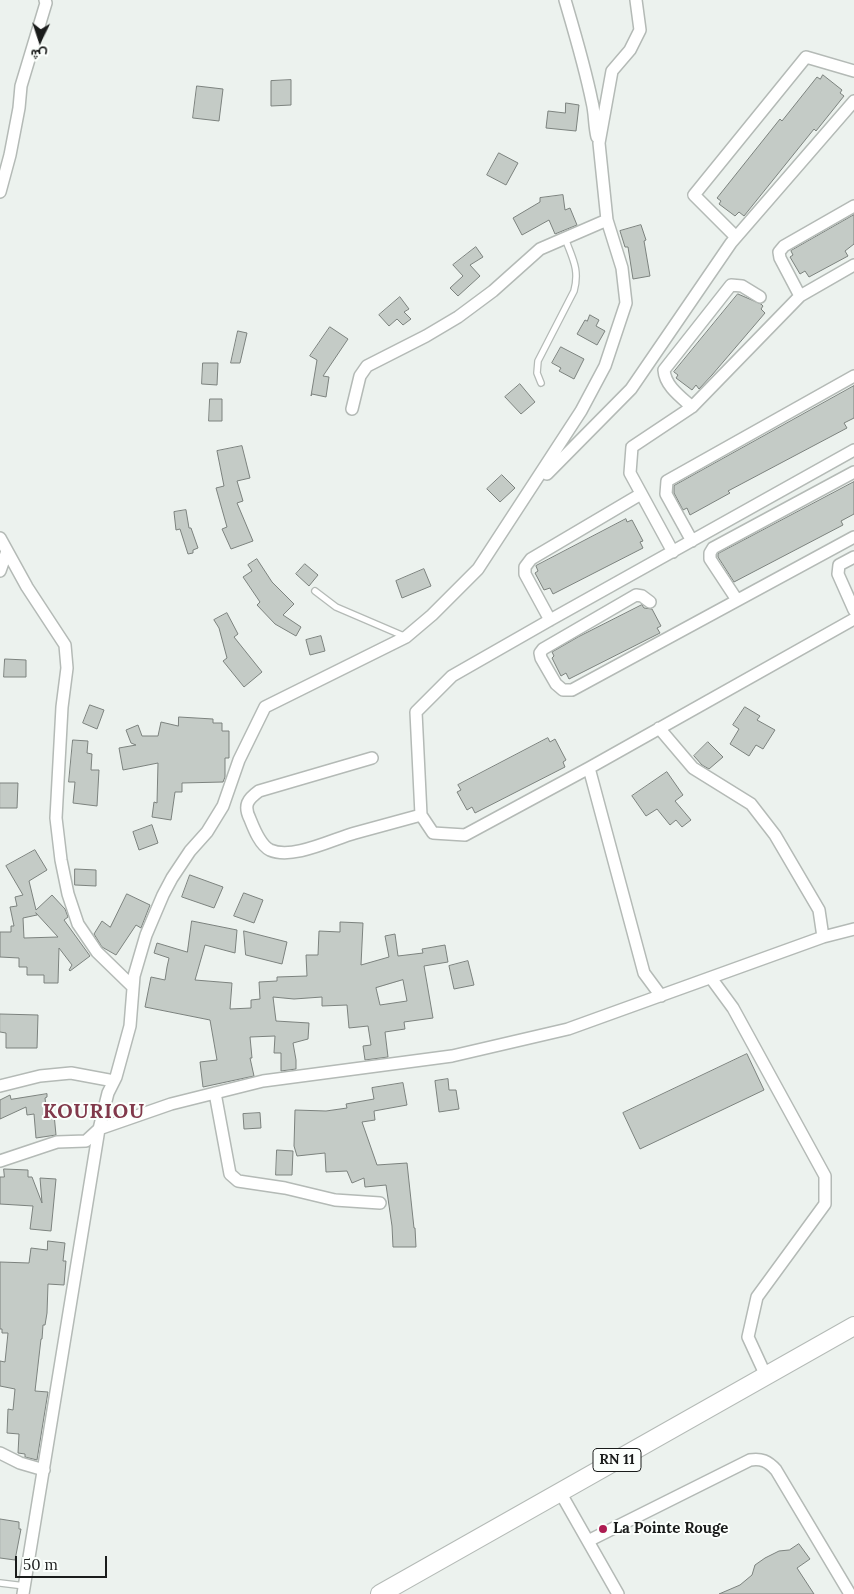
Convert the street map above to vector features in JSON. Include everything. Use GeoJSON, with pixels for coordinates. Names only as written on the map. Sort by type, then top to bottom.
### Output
{"type":"FeatureCollection","features":[{"type":"Feature","properties":{"kind":"main road","name":"RN 11"},"geometry":{"type":"LineString","coordinates":[[380,1594],[854,1326]]}},
{"type":"Feature","properties":{"kind":"street"},"geometry":{"type":"LineString","coordinates":[[0,192],[10,155],[21,86],[37,37],[46,4],[45,0]]}},
{"type":"Feature","properties":{"kind":"street"},"geometry":{"type":"LineString","coordinates":[[24,1590],[100,1129],[108,1093],[114,1081],[130,1026],[137,963],[146,935],[163,895],[190,851],[206,832],[223,806],[240,760],[265,707],[406,637],[432,615],[478,569],[530,492],[581,411],[605,366],[626,303],[622,268],[607,220],[593,105],[565,0]]}},
{"type":"Feature","properties":{"kind":"street"},"geometry":{"type":"LineString","coordinates":[[599,143],[612,72],[630,50],[640,30],[636,0]]}},
{"type":"Feature","properties":{"kind":"street"},"geometry":{"type":"LineString","coordinates":[[736,237],[694,195],[806,57],[854,71]]}},
{"type":"Feature","properties":{"kind":"street"},"geometry":{"type":"LineString","coordinates":[[530,492],[631,389],[736,237],[854,101]]}},
{"type":"Feature","properties":{"kind":"street"},"geometry":{"type":"LineString","coordinates":[[800,296],[780,258],[779,252],[784,246],[854,206]]}},
{"type":"Feature","properties":{"kind":"street"},"geometry":{"type":"LineString","coordinates":[[352,409],[360,376],[367,366],[426,336],[458,317],[493,291],[540,249],[607,220]]}},
{"type":"Feature","properties":{"kind":"street"},"geometry":{"type":"LineString","coordinates":[[672,552],[630,473],[632,447],[692,407],[800,296],[854,265]]}},
{"type":"Feature","properties":{"kind":"street"},"geometry":{"type":"LineString","coordinates":[[692,407],[667,384],[664,378],[664,370],[731,285],[737,284],[742,286],[760,297]]}},
{"type":"Feature","properties":{"kind":"street"},"geometry":{"type":"LineString","coordinates":[[692,541],[666,494],[667,481],[854,376]]}},
{"type":"Feature","properties":{"kind":"street"},"geometry":{"type":"LineString","coordinates":[[854,450],[452,676],[416,712],[421,815],[433,833],[466,835],[854,619]]}},
{"type":"Feature","properties":{"kind":"street"},"geometry":{"type":"LineString","coordinates":[[737,600],[710,560],[713,548],[854,472]]}},
{"type":"Feature","properties":{"kind":"street"},"geometry":{"type":"LineString","coordinates":[[550,620],[525,574],[525,567],[531,559],[641,494]]}},
{"type":"Feature","properties":{"kind":"street"},"geometry":{"type":"LineString","coordinates":[[0,538],[27,587],[64,645],[67,668],[62,707],[56,818],[61,860],[68,894],[78,924],[97,952],[134,987]]}},
{"type":"Feature","properties":{"kind":"street"},"geometry":{"type":"LineString","coordinates":[[650,602],[642,596],[636,596],[543,649],[540,653],[541,658],[556,684],[563,690],[572,690],[854,538]]}},
{"type":"Feature","properties":{"kind":"street"},"geometry":{"type":"LineString","coordinates":[[0,571],[7,551]]}},
{"type":"Feature","properties":{"kind":"street"},"geometry":{"type":"LineString","coordinates":[[854,557],[839,565],[838,574],[854,610]]}},
{"type":"Feature","properties":{"kind":"street"},"geometry":{"type":"LineString","coordinates":[[659,728],[693,768],[751,804],[775,835],[819,910],[823,938]]}},
{"type":"Feature","properties":{"kind":"street"},"geometry":{"type":"LineString","coordinates":[[372,758],[259,790],[248,800],[246,810],[258,837],[269,850],[283,852],[313,848],[352,834],[421,815]]}},
{"type":"Feature","properties":{"kind":"street"},"geometry":{"type":"LineString","coordinates":[[589,768],[644,973],[661,996]]}},
{"type":"Feature","properties":{"kind":"street"},"geometry":{"type":"LineString","coordinates":[[0,1161],[58,1142],[86,1141],[100,1129],[171,1104],[263,1081],[452,1056],[568,1029],[823,938],[854,929]]}},
{"type":"Feature","properties":{"kind":"street"},"geometry":{"type":"LineString","coordinates":[[710,978],[733,1008],[825,1176],[826,1204],[757,1297],[748,1337],[766,1376]]}},
{"type":"Feature","properties":{"kind":"street"},"geometry":{"type":"LineString","coordinates":[[0,1086],[40,1076],[71,1072],[114,1081]]}},
{"type":"Feature","properties":{"kind":"street"},"geometry":{"type":"LineString","coordinates":[[215,1093],[230,1174],[238,1181],[285,1188],[335,1200],[380,1203]]}},
{"type":"Feature","properties":{"kind":"street"},"geometry":{"type":"LineString","coordinates":[[0,1453],[20,1463],[44,1470]]}},
{"type":"Feature","properties":{"kind":"street"},"geometry":{"type":"LineString","coordinates":[[588,1540],[750,1460],[762,1459],[771,1464],[776,1470],[850,1594]]}},
{"type":"Feature","properties":{"kind":"street"},"geometry":{"type":"LineString","coordinates":[[560,1492],[618,1594]]}},
{"type":"Feature","properties":{"kind":"lane"},"geometry":{"type":"LineString","coordinates":[[541,383],[537,373],[538,361],[574,291],[577,279],[577,272],[566,238]]}},
{"type":"Feature","properties":{"kind":"lane"},"geometry":{"type":"LineString","coordinates":[[315,591],[336,608],[406,637]]}},
{"type":"Feature","properties":{"kind":"lane"},"geometry":{"type":"LineString","coordinates":[[0,1583],[24,1590]]}},
{"type":"Feature","properties":{"kind":"building"},"geometry":{"type":"Polygon","coordinates":[[[823,75],[842,90],[840,93],[844,96],[816,131],[814,129],[744,216],[739,212],[735,216],[719,204],[721,201],[717,198],[780,119],[782,121],[817,77],[820,79],[823,75]]]}},
{"type":"Feature","properties":{"kind":"building"},"geometry":{"type":"Polygon","coordinates":[[[291,80],[291,105],[271,106],[271,81],[291,80]]]}},
{"type":"Feature","properties":{"kind":"building"},"geometry":{"type":"Polygon","coordinates":[[[197,86],[223,89],[219,121],[193,118],[197,86]]]}},
{"type":"Feature","properties":{"kind":"building"},"geometry":{"type":"Polygon","coordinates":[[[566,103],[579,105],[576,131],[546,128],[548,111],[565,113],[566,103]]]}},
{"type":"Feature","properties":{"kind":"building"},"geometry":{"type":"Polygon","coordinates":[[[499,153],[518,163],[506,185],[487,175],[499,153]]]}},
{"type":"Feature","properties":{"kind":"building"},"geometry":{"type":"Polygon","coordinates":[[[563,195],[565,210],[570,208],[577,225],[555,234],[549,220],[522,235],[513,218],[540,202],[540,198],[563,195]]]}},
{"type":"Feature","properties":{"kind":"building"},"geometry":{"type":"Polygon","coordinates":[[[854,215],[854,244],[845,251],[848,256],[809,277],[805,271],[800,274],[790,257],[793,255],[791,251],[854,215]]]}},
{"type":"Feature","properties":{"kind":"building"},"geometry":{"type":"Polygon","coordinates":[[[641,225],[646,240],[644,241],[650,276],[633,279],[628,247],[625,247],[620,231],[641,225]]]}},
{"type":"Feature","properties":{"kind":"building"},"geometry":{"type":"Polygon","coordinates":[[[476,247],[483,257],[470,265],[480,276],[458,296],[450,288],[463,276],[453,265],[476,247]]]}},
{"type":"Feature","properties":{"kind":"building"},"geometry":{"type":"Polygon","coordinates":[[[738,294],[761,304],[763,306],[761,309],[765,313],[699,389],[696,385],[692,390],[676,378],[678,375],[674,372],[738,294]]]}},
{"type":"Feature","properties":{"kind":"building"},"geometry":{"type":"Polygon","coordinates":[[[400,297],[409,309],[404,312],[411,319],[403,325],[397,319],[389,326],[379,315],[400,297]]]}},
{"type":"Feature","properties":{"kind":"building"},"geometry":{"type":"Polygon","coordinates":[[[590,315],[599,320],[596,326],[605,331],[597,345],[577,334],[590,315]]]}},
{"type":"Feature","properties":{"kind":"building"},"geometry":{"type":"Polygon","coordinates":[[[330,327],[348,339],[323,376],[329,377],[326,397],[312,394],[311,396],[317,360],[310,356],[330,327]]]}},
{"type":"Feature","properties":{"kind":"building"},"geometry":{"type":"Polygon","coordinates":[[[238,331],[247,333],[240,363],[231,363],[238,331]]]}},
{"type":"Feature","properties":{"kind":"building"},"geometry":{"type":"Polygon","coordinates":[[[561,347],[584,359],[574,379],[559,371],[561,368],[552,363],[561,347]]]}},
{"type":"Feature","properties":{"kind":"building"},"geometry":{"type":"Polygon","coordinates":[[[203,363],[218,363],[217,385],[202,384],[203,363]]]}},
{"type":"Feature","properties":{"kind":"building"},"geometry":{"type":"Polygon","coordinates":[[[520,384],[535,402],[521,414],[505,397],[520,384]]]}},
{"type":"Feature","properties":{"kind":"building"},"geometry":{"type":"Polygon","coordinates":[[[854,386],[854,418],[844,423],[847,428],[728,491],[730,493],[690,515],[687,508],[683,510],[674,493],[674,486],[854,386]]]}},
{"type":"Feature","properties":{"kind":"building"},"geometry":{"type":"Polygon","coordinates":[[[210,399],[222,399],[222,421],[209,421],[210,399]]]}},
{"type":"Feature","properties":{"kind":"building"},"geometry":{"type":"Polygon","coordinates":[[[242,446],[250,478],[237,481],[243,501],[237,503],[253,541],[231,549],[222,529],[227,527],[216,488],[224,486],[217,451],[242,446]]]}},
{"type":"Feature","properties":{"kind":"building"},"geometry":{"type":"Polygon","coordinates":[[[502,475],[515,488],[500,502],[487,489],[502,475]]]}},
{"type":"Feature","properties":{"kind":"building"},"geometry":{"type":"Polygon","coordinates":[[[854,482],[854,514],[841,521],[843,525],[734,582],[718,554],[854,482]]]}},
{"type":"Feature","properties":{"kind":"building"},"geometry":{"type":"Polygon","coordinates":[[[186,510],[189,528],[191,528],[198,548],[193,550],[193,553],[188,554],[180,529],[176,530],[174,512],[186,510]]]}},
{"type":"Feature","properties":{"kind":"building"},"geometry":{"type":"Polygon","coordinates":[[[626,519],[627,522],[632,520],[643,541],[640,542],[643,548],[553,594],[550,588],[544,590],[535,573],[538,571],[536,566],[626,519]]]}},
{"type":"Feature","properties":{"kind":"building"},"geometry":{"type":"Polygon","coordinates":[[[257,559],[272,582],[294,604],[283,615],[301,627],[296,636],[275,624],[257,605],[260,602],[243,577],[252,571],[248,565],[257,559]]]}},
{"type":"Feature","properties":{"kind":"building"},"geometry":{"type":"Polygon","coordinates":[[[305,564],[318,575],[309,586],[296,574],[305,564]]]}},
{"type":"Feature","properties":{"kind":"building"},"geometry":{"type":"Polygon","coordinates":[[[424,569],[431,586],[402,598],[396,581],[424,569]]]}},
{"type":"Feature","properties":{"kind":"building"},"geometry":{"type":"Polygon","coordinates":[[[642,605],[644,608],[652,609],[661,626],[657,628],[660,633],[569,679],[566,673],[561,676],[552,658],[554,656],[552,652],[642,605]]]}},
{"type":"Feature","properties":{"kind":"building"},"geometry":{"type":"Polygon","coordinates":[[[227,613],[238,634],[234,637],[262,672],[244,687],[223,661],[227,658],[219,628],[214,620],[227,613]]]}},
{"type":"Feature","properties":{"kind":"building"},"geometry":{"type":"Polygon","coordinates":[[[321,636],[325,651],[310,655],[306,640],[321,636]]]}},
{"type":"Feature","properties":{"kind":"building"},"geometry":{"type":"Polygon","coordinates":[[[5,659],[26,660],[26,677],[4,677],[5,659]]]}},
{"type":"Feature","properties":{"kind":"building"},"geometry":{"type":"Polygon","coordinates":[[[90,705],[104,710],[97,729],[83,723],[90,705]]]}},
{"type":"Feature","properties":{"kind":"building"},"geometry":{"type":"Polygon","coordinates":[[[745,707],[760,716],[757,720],[775,730],[763,749],[756,745],[749,756],[730,744],[739,729],[733,725],[745,707]]]}},
{"type":"Feature","properties":{"kind":"building"},"geometry":{"type":"Polygon","coordinates":[[[179,717],[213,719],[213,723],[222,723],[222,731],[229,731],[229,758],[225,758],[225,777],[223,782],[182,783],[182,792],[175,792],[171,820],[152,817],[154,802],[157,803],[158,763],[123,770],[119,748],[136,745],[131,743],[126,730],[138,725],[142,736],[158,736],[161,722],[178,726],[179,717]]]}},
{"type":"Feature","properties":{"kind":"building"},"geometry":{"type":"Polygon","coordinates":[[[548,738],[550,742],[555,739],[566,760],[563,762],[565,767],[475,813],[472,807],[467,810],[457,792],[461,790],[458,785],[548,738]]]}},
{"type":"Feature","properties":{"kind":"building"},"geometry":{"type":"Polygon","coordinates":[[[73,740],[88,741],[87,753],[92,754],[91,770],[99,770],[97,806],[73,803],[75,782],[69,782],[73,740]]]}},
{"type":"Feature","properties":{"kind":"building"},"geometry":{"type":"Polygon","coordinates":[[[708,742],[723,757],[709,769],[702,765],[694,756],[708,742]]]}},
{"type":"Feature","properties":{"kind":"building"},"geometry":{"type":"Polygon","coordinates":[[[667,772],[683,795],[675,801],[691,820],[682,827],[676,820],[670,825],[657,809],[646,816],[632,796],[667,772]]]}},
{"type":"Feature","properties":{"kind":"building"},"geometry":{"type":"Polygon","coordinates":[[[0,783],[18,783],[17,808],[0,808],[0,783]]]}},
{"type":"Feature","properties":{"kind":"building"},"geometry":{"type":"Polygon","coordinates":[[[152,825],[158,843],[139,850],[133,832],[152,825]]]}},
{"type":"Feature","properties":{"kind":"building"},"geometry":{"type":"Polygon","coordinates":[[[35,850],[47,870],[29,881],[36,910],[52,895],[65,909],[68,917],[64,920],[90,956],[70,971],[72,965],[59,948],[58,983],[44,983],[44,975],[27,975],[27,967],[19,967],[19,958],[0,957],[0,932],[11,932],[11,926],[14,926],[10,907],[17,906],[15,897],[23,895],[6,866],[35,850]],[[36,913],[37,915],[23,918],[24,938],[58,937],[36,913]]]}},
{"type":"Feature","properties":{"kind":"building"},"geometry":{"type":"Polygon","coordinates":[[[75,869],[96,870],[96,886],[75,885],[75,869]]]}},
{"type":"Feature","properties":{"kind":"building"},"geometry":{"type":"Polygon","coordinates":[[[190,875],[223,887],[214,908],[182,897],[190,875]]]}},
{"type":"Feature","properties":{"kind":"building"},"geometry":{"type":"Polygon","coordinates":[[[244,893],[263,900],[254,923],[234,916],[244,893]]]}},
{"type":"Feature","properties":{"kind":"building"},"geometry":{"type":"Polygon","coordinates":[[[127,894],[150,905],[141,928],[136,925],[116,955],[102,947],[94,934],[102,921],[110,927],[127,894]]]}},
{"type":"Feature","properties":{"kind":"building"},"geometry":{"type":"Polygon","coordinates":[[[192,921],[237,930],[235,953],[205,945],[195,980],[232,983],[230,1009],[251,1008],[251,1000],[260,999],[259,982],[277,981],[277,977],[307,976],[306,955],[318,955],[319,931],[340,932],[340,922],[363,923],[361,965],[389,957],[385,936],[395,934],[398,956],[423,953],[422,949],[445,945],[448,962],[424,966],[433,1018],[404,1022],[405,1029],[385,1032],[388,1057],[365,1060],[363,1046],[371,1045],[368,1026],[349,1028],[347,1005],[322,1006],[322,997],[294,999],[273,997],[276,1021],[309,1023],[308,1039],[293,1043],[296,1069],[281,1071],[281,1053],[274,1053],[275,1036],[250,1037],[252,1058],[250,1058],[254,1076],[203,1087],[200,1062],[217,1060],[210,1020],[145,1007],[151,977],[165,980],[169,958],[154,953],[157,943],[187,952],[192,921]],[[403,980],[376,988],[380,1005],[407,1001],[403,980]]]}},
{"type":"Feature","properties":{"kind":"building"},"geometry":{"type":"Polygon","coordinates":[[[244,931],[287,942],[282,964],[246,955],[244,931]]]}},
{"type":"Feature","properties":{"kind":"building"},"geometry":{"type":"Polygon","coordinates":[[[468,961],[474,985],[454,989],[449,966],[468,961]]]}},
{"type":"Feature","properties":{"kind":"building"},"geometry":{"type":"Polygon","coordinates":[[[0,1014],[38,1015],[37,1048],[6,1048],[6,1033],[0,1032],[0,1014]]]}},
{"type":"Feature","properties":{"kind":"building"},"geometry":{"type":"Polygon","coordinates":[[[747,1054],[764,1090],[640,1149],[623,1113],[747,1054]]]}},
{"type":"Feature","properties":{"kind":"building"},"geometry":{"type":"Polygon","coordinates":[[[448,1079],[449,1090],[456,1090],[459,1109],[439,1112],[435,1081],[448,1079]]]}},
{"type":"Feature","properties":{"kind":"building"},"geometry":{"type":"Polygon","coordinates":[[[403,1083],[407,1105],[374,1111],[375,1120],[362,1122],[377,1165],[407,1163],[416,1247],[393,1247],[386,1185],[365,1187],[364,1178],[352,1183],[347,1171],[326,1172],[325,1153],[297,1156],[294,1146],[295,1110],[326,1111],[347,1108],[346,1104],[374,1099],[372,1088],[403,1083]]]}},
{"type":"Feature","properties":{"kind":"building"},"geometry":{"type":"Polygon","coordinates":[[[47,1094],[45,1098],[47,1115],[54,1114],[56,1135],[36,1138],[34,1114],[27,1115],[26,1107],[0,1119],[0,1100],[10,1095],[11,1099],[47,1094]]]}},
{"type":"Feature","properties":{"kind":"building"},"geometry":{"type":"Polygon","coordinates":[[[260,1113],[261,1128],[244,1129],[243,1114],[260,1113]]]}},
{"type":"Feature","properties":{"kind":"building"},"geometry":{"type":"Polygon","coordinates":[[[277,1150],[293,1151],[292,1175],[276,1175],[277,1150]]]}},
{"type":"Feature","properties":{"kind":"building"},"geometry":{"type":"Polygon","coordinates":[[[4,1169],[28,1170],[28,1177],[32,1177],[42,1203],[40,1178],[56,1179],[51,1231],[30,1229],[33,1206],[0,1204],[0,1177],[4,1177],[4,1169]]]}},
{"type":"Feature","properties":{"kind":"building"},"geometry":{"type":"Polygon","coordinates":[[[48,1241],[65,1243],[63,1261],[66,1261],[64,1285],[48,1284],[47,1313],[45,1325],[43,1325],[35,1391],[48,1392],[37,1460],[18,1453],[19,1434],[7,1433],[8,1409],[13,1410],[15,1389],[0,1386],[0,1361],[5,1362],[8,1333],[2,1333],[2,1329],[0,1329],[0,1262],[29,1263],[31,1248],[47,1250],[48,1241]]]}},
{"type":"Feature","properties":{"kind":"building"},"geometry":{"type":"Polygon","coordinates":[[[0,1519],[19,1522],[19,1529],[21,1529],[15,1560],[0,1558],[0,1519]]]}},
{"type":"Feature","properties":{"kind":"building"},"geometry":{"type":"Polygon","coordinates":[[[799,1544],[810,1559],[797,1568],[814,1594],[719,1594],[740,1585],[752,1575],[755,1565],[765,1558],[779,1551],[789,1550],[799,1544]]]}},
{"type":"Feature","properties":{"kind":"place","name":"La Pointe Rouge"},"geometry":{"type":"Point","coordinates":[603,1529]}},
{"type":"Feature","properties":{"kind":"district","name":"KOURIOU"},"geometry":{"type":"Point","coordinates":[94,1112]}}]}
